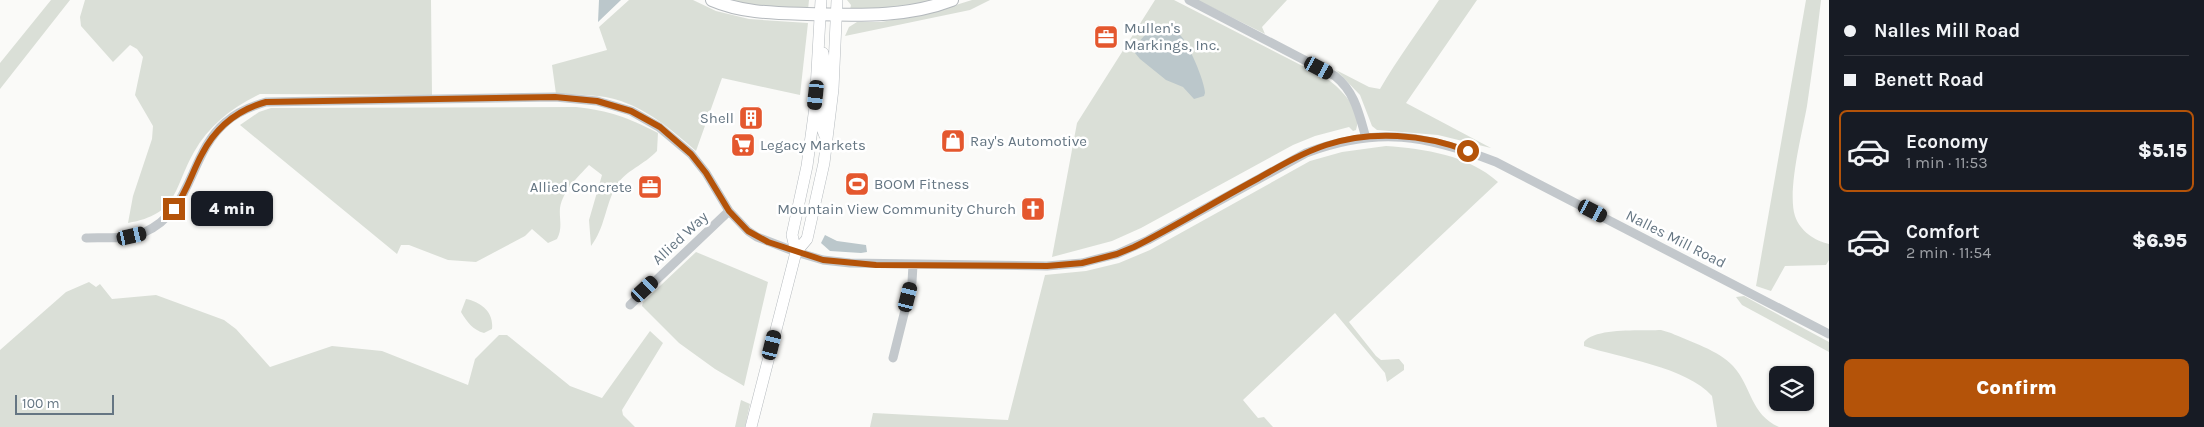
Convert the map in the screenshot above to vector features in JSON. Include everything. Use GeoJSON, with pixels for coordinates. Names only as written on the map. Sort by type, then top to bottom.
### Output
{"type":"FeatureCollection","features":[{"type":"Feature","properties":{"kind":"highway"},"geometry":{"type":"LineString","coordinates":[[712,0],[759,12],[837,15],[892,13],[952,0]]}},
{"type":"Feature","properties":{"kind":"main road"},"geometry":{"type":"LineString","coordinates":[[796,252],[792,235],[810,145],[817,84],[821,0]]}},
{"type":"Feature","properties":{"kind":"main road"},"geometry":{"type":"LineString","coordinates":[[752,427],[796,252],[807,239],[820,186],[828,139],[835,74],[837,0]]}},
{"type":"Feature","properties":{"kind":"main road"},"geometry":{"type":"LineString","coordinates":[[820,36],[826,72],[822,128],[828,139]]}},
{"type":"Feature","properties":{"kind":"street"},"geometry":{"type":"LineString","coordinates":[[1188,0],[1335,76],[1353,97],[1366,138]]}},
{"type":"Feature","properties":{"kind":"street","name":"Nalles Mill Road"},"geometry":{"type":"LineString","coordinates":[[86,238],[132,236],[154,226],[174,209],[182,198],[202,154],[225,122],[250,107],[266,102],[555,97],[597,101],[631,111],[660,127],[672,137],[699,164],[729,211],[757,237],[796,252],[839,262],[913,265],[1047,266],[1082,263],[1101,258],[1148,240],[1306,153],[1327,145],[1366,138],[1401,136],[1454,146],[1496,162],[1829,334]]}},
{"type":"Feature","properties":{"kind":"street","name":"Allied Way"},"geometry":{"type":"LineString","coordinates":[[630,305],[729,211]]}},
{"type":"Feature","properties":{"kind":"street"},"geometry":{"type":"LineString","coordinates":[[893,358],[912,282],[913,265]]}},
{"type":"Feature","properties":{"kind":"shaded area"},"geometry":{"type":"Polygon","coordinates":[[[51,0],[70,0],[0,89],[0,63],[51,0]]]}},
{"type":"Feature","properties":{"kind":"shaded area"},"geometry":{"type":"Polygon","coordinates":[[[85,0],[431,0],[432,95],[260,94],[231,111],[207,133],[194,152],[172,198],[166,206],[145,219],[128,223],[133,196],[152,139],[153,126],[135,95],[143,57],[137,49],[130,45],[113,62],[81,26],[80,17],[85,0]]]}},
{"type":"Feature","properties":{"kind":"shaded area"},"geometry":{"type":"Polygon","coordinates":[[[599,0],[621,0],[598,22],[599,0]]]}},
{"type":"Feature","properties":{"kind":"shaded area"},"geometry":{"type":"Polygon","coordinates":[[[629,0],[693,0],[716,11],[749,19],[808,23],[800,95],[722,78],[696,151],[661,122],[632,105],[605,97],[556,94],[552,65],[607,50],[599,27],[629,0]]]}},
{"type":"Feature","properties":{"kind":"shaded area"},"geometry":{"type":"Polygon","coordinates":[[[728,0],[809,0],[808,10],[766,8],[728,0]]]}},
{"type":"Feature","properties":{"kind":"shaded area"},"geometry":{"type":"Polygon","coordinates":[[[847,0],[937,0],[895,8],[850,10],[851,5],[847,0]]]}},
{"type":"Feature","properties":{"kind":"shaded area"},"geometry":{"type":"Polygon","coordinates":[[[972,0],[990,0],[970,10],[845,36],[849,27],[857,22],[881,22],[930,13],[972,0]]]}},
{"type":"Feature","properties":{"kind":"shaded area"},"geometry":{"type":"Polygon","coordinates":[[[1155,0],[1174,0],[1326,78],[1349,100],[1356,115],[1356,130],[1353,131],[1349,127],[1315,136],[1293,145],[1141,228],[1112,241],[1052,257],[1077,123],[1155,0]]]}},
{"type":"Feature","properties":{"kind":"shaded area"},"geometry":{"type":"Polygon","coordinates":[[[1197,0],[1287,0],[1262,27],[1265,34],[1197,0]]]}},
{"type":"Feature","properties":{"kind":"shaded area"},"geometry":{"type":"Polygon","coordinates":[[[1439,0],[1477,0],[1406,103],[1491,148],[1438,135],[1377,130],[1372,126],[1360,95],[1336,70],[1369,87],[1380,89],[1439,0]]]}},
{"type":"Feature","properties":{"kind":"shaded area"},"geometry":{"type":"Polygon","coordinates":[[[1806,0],[1821,0],[1807,106],[1794,178],[1793,205],[1797,221],[1804,231],[1813,238],[1829,244],[1829,260],[1826,265],[1785,266],[1771,291],[1756,286],[1806,0]]]}},
{"type":"Feature","properties":{"kind":"shaded area"},"geometry":{"type":"Polygon","coordinates":[[[1165,30],[1173,31],[1180,35],[1187,45],[1196,62],[1202,80],[1204,96],[1194,99],[1183,87],[1166,80],[1135,53],[1135,46],[1145,35],[1165,30]]]}},
{"type":"Feature","properties":{"kind":"shaded area"},"geometry":{"type":"Polygon","coordinates":[[[576,107],[618,115],[658,133],[657,151],[620,180],[609,201],[596,239],[591,246],[589,220],[602,175],[589,165],[571,184],[564,195],[560,208],[560,227],[557,239],[548,243],[532,229],[525,236],[476,262],[448,260],[409,245],[401,245],[397,254],[240,125],[259,112],[271,108],[576,107]]]}},
{"type":"Feature","properties":{"kind":"shaded area"},"geometry":{"type":"Polygon","coordinates":[[[1386,146],[1416,149],[1445,155],[1473,165],[1498,182],[1349,322],[1381,360],[1399,359],[1404,365],[1404,370],[1387,382],[1385,373],[1335,313],[1243,400],[1258,418],[1264,417],[1273,427],[870,427],[873,413],[1008,420],[1045,275],[1086,271],[1119,263],[1150,250],[1310,161],[1342,152],[1386,146]]]}},
{"type":"Feature","properties":{"kind":"shaded area"},"geometry":{"type":"Polygon","coordinates":[[[825,235],[837,241],[866,245],[867,252],[830,251],[821,243],[825,235]]]}},
{"type":"Feature","properties":{"kind":"shaded area"},"geometry":{"type":"Polygon","coordinates":[[[696,252],[768,282],[744,386],[715,369],[679,343],[642,306],[643,302],[696,252]]]}},
{"type":"Feature","properties":{"kind":"shaded area"},"geometry":{"type":"Polygon","coordinates":[[[89,282],[96,287],[100,284],[112,299],[156,295],[224,320],[236,329],[270,367],[332,346],[382,351],[468,385],[475,359],[499,335],[507,335],[570,386],[602,398],[650,331],[663,343],[622,410],[623,415],[635,427],[0,427],[0,350],[66,292],[89,282]]]}},
{"type":"Feature","properties":{"kind":"shaded area"},"geometry":{"type":"Polygon","coordinates":[[[1744,296],[1829,342],[1829,352],[1742,305],[1736,297],[1744,296]]]}},
{"type":"Feature","properties":{"kind":"shaded area"},"geometry":{"type":"Polygon","coordinates":[[[466,299],[481,305],[489,313],[492,329],[484,333],[473,328],[461,312],[466,299]]]}},
{"type":"Feature","properties":{"kind":"shaded area"},"geometry":{"type":"Polygon","coordinates":[[[1661,330],[1704,347],[1727,360],[1739,374],[1762,415],[1769,422],[1779,427],[1717,427],[1712,396],[1701,386],[1670,371],[1584,346],[1584,342],[1598,334],[1620,331],[1661,330]]]}},
{"type":"Feature","properties":{"kind":"shaded area"},"geometry":{"type":"Polygon","coordinates":[[[741,400],[750,404],[745,427],[735,427],[741,400]]]}},
{"type":"Feature","properties":{"kind":"place","name":"Mullen's Markings, Inc."},"geometry":{"type":"Point","coordinates":[1106,37]}},
{"type":"Feature","properties":{"kind":"place","name":"Shell"},"geometry":{"type":"Point","coordinates":[751,118]}},
{"type":"Feature","properties":{"kind":"place","name":"Ray's Automotive"},"geometry":{"type":"Point","coordinates":[953,141]}},
{"type":"Feature","properties":{"kind":"place","name":"Legacy Markets"},"geometry":{"type":"Point","coordinates":[743,145]}},
{"type":"Feature","properties":{"kind":"place","name":"BOOM Fitness"},"geometry":{"type":"Point","coordinates":[857,184]}},
{"type":"Feature","properties":{"kind":"place","name":"Allied Concrete"},"geometry":{"type":"Point","coordinates":[650,187]}},
{"type":"Feature","properties":{"kind":"place","name":"Mountain View Community Church"},"geometry":{"type":"Point","coordinates":[1033,209]}},
{"type":"Feature","properties":{"kind":"route"},"geometry":{"type":"LineString","coordinates":[[174,209],[182,198],[202,154],[225,122],[250,107],[266,102],[555,97],[597,101],[631,111],[660,127],[672,137],[691,154],[706,173],[729,211],[748,231],[757,237],[823,260],[876,265],[1047,266],[1082,263],[1117,254],[1134,247],[1286,163],[1327,145],[1358,138],[1401,136],[1454,146],[1468,151]]}}]}
